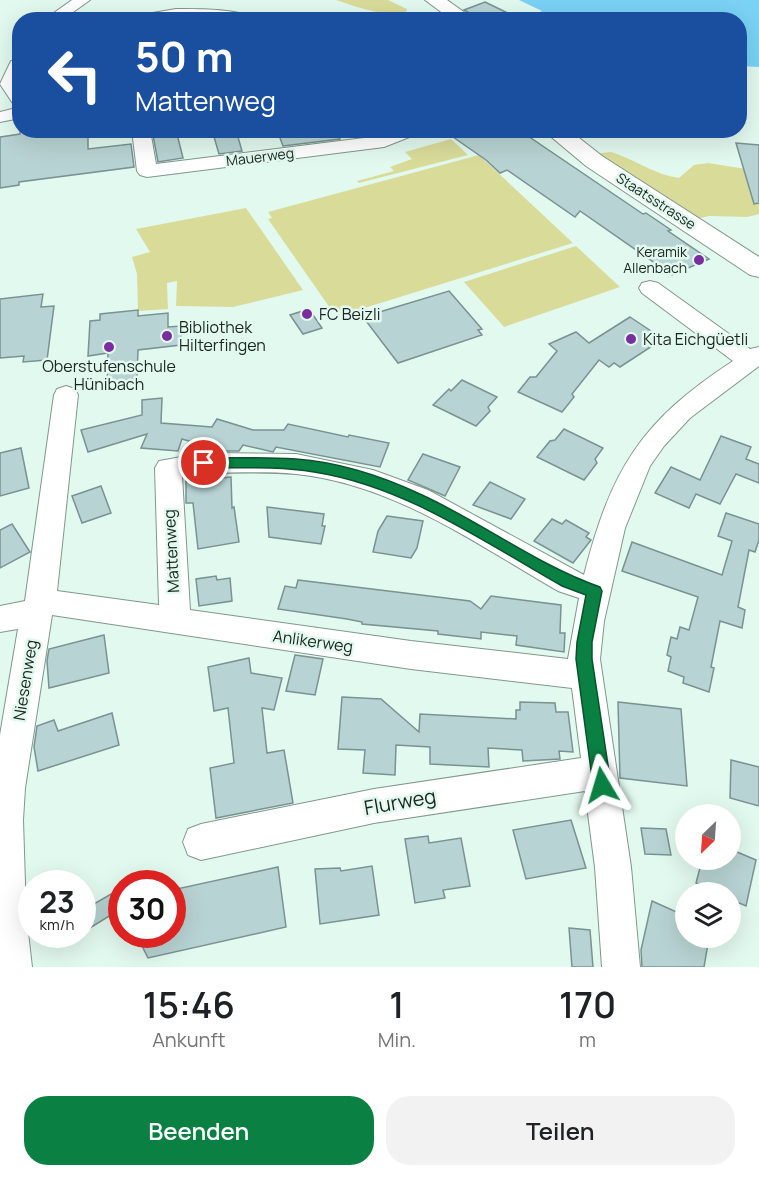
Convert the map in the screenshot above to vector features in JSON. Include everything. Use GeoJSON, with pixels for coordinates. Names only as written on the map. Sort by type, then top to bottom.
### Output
{"type":"FeatureCollection","features":[{"type":"Feature","properties":{"kind":"main road"},"geometry":{"type":"LineString","coordinates":[[434,0],[453,12]]}},
{"type":"Feature","properties":{"kind":"main road","name":"Staatsstrasse"},"geometry":{"type":"LineString","coordinates":[[564,138],[594,161],[759,269]]}},
{"type":"Feature","properties":{"kind":"street"},"geometry":{"type":"LineString","coordinates":[[63,12],[82,0]]}},
{"type":"Feature","properties":{"kind":"street"},"geometry":{"type":"LineString","coordinates":[[12,64],[9,84],[12,89]]}},
{"type":"Feature","properties":{"kind":"street","name":"Mauerweg"},"geometry":{"type":"LineString","coordinates":[[142,138],[147,171],[384,141],[391,138]]}},
{"type":"Feature","properties":{"kind":"street"},"geometry":{"type":"LineString","coordinates":[[621,967],[613,867],[586,675],[584,642],[595,591],[610,526],[621,497],[645,453],[670,422],[701,393],[754,358],[650,288]]}},
{"type":"Feature","properties":{"kind":"street","name":"Niesenweg"},"geometry":{"type":"LineString","coordinates":[[13,967],[7,915],[5,820],[11,765],[39,607],[66,395]]}},
{"type":"Feature","properties":{"kind":"street","name":"Mattenweg"},"geometry":{"type":"LineString","coordinates":[[175,621],[168,468],[197,463],[296,464],[373,480],[418,498],[568,582],[595,591]]}},
{"type":"Feature","properties":{"kind":"street","name":"Anlikerweg"},"geometry":{"type":"LineString","coordinates":[[0,619],[39,607],[175,621],[411,655],[586,675]]}},
{"type":"Feature","properties":{"kind":"street","name":"Flurweg"},"geometry":{"type":"LineString","coordinates":[[201,842],[396,802],[600,772]]}},
{"type":"Feature","properties":{"kind":"green space"},"geometry":{"type":"Polygon","coordinates":[[[336,0],[388,0],[407,9],[406,12],[371,11],[336,0]]]}},
{"type":"Feature","properties":{"kind":"green space"},"geometry":{"type":"Polygon","coordinates":[[[451,139],[468,155],[359,183],[357,181],[394,171],[390,167],[412,159],[405,152],[451,139]]]}},
{"type":"Feature","properties":{"kind":"green space"},"geometry":{"type":"Polygon","coordinates":[[[611,152],[661,174],[679,178],[694,165],[708,163],[759,171],[759,214],[747,217],[709,216],[687,221],[586,155],[611,152]]]}},
{"type":"Feature","properties":{"kind":"green space"},"geometry":{"type":"Polygon","coordinates":[[[479,155],[573,243],[342,315],[335,306],[330,308],[268,219],[272,218],[268,212],[479,155]]]}},
{"type":"Feature","properties":{"kind":"green space"},"geometry":{"type":"Polygon","coordinates":[[[246,208],[303,290],[233,307],[176,306],[177,281],[167,283],[168,309],[138,311],[137,274],[132,257],[150,252],[136,229],[246,208]]]}},
{"type":"Feature","properties":{"kind":"green space"},"geometry":{"type":"Polygon","coordinates":[[[576,246],[620,287],[504,327],[464,282],[576,246]]]}},
{"type":"Feature","properties":{"kind":"water"},"geometry":{"type":"Polygon","coordinates":[[[519,0],[759,0],[759,67],[747,66],[747,12],[540,12],[542,11],[519,0]]]}},
{"type":"Feature","properties":{"kind":"building"},"geometry":{"type":"Polygon","coordinates":[[[485,2],[506,12],[468,12],[464,10],[485,2]]]}},
{"type":"Feature","properties":{"kind":"building"},"geometry":{"type":"Polygon","coordinates":[[[12,135],[12,138],[88,138],[88,149],[131,144],[134,167],[19,182],[19,185],[0,188],[0,137],[12,135]]]}},
{"type":"Feature","properties":{"kind":"building"},"geometry":{"type":"Polygon","coordinates":[[[154,138],[178,138],[183,158],[158,162],[154,138]]]}},
{"type":"Feature","properties":{"kind":"building"},"geometry":{"type":"Polygon","coordinates":[[[214,138],[238,138],[242,151],[219,154],[214,138]]]}},
{"type":"Feature","properties":{"kind":"building"},"geometry":{"type":"Polygon","coordinates":[[[280,138],[340,138],[340,139],[283,146],[280,138]]]}},
{"type":"Feature","properties":{"kind":"building"},"geometry":{"type":"Polygon","coordinates":[[[454,138],[531,138],[643,214],[646,213],[709,259],[672,275],[580,211],[575,217],[507,170],[500,173],[454,138]]]}},
{"type":"Feature","properties":{"kind":"building"},"geometry":{"type":"Polygon","coordinates":[[[736,143],[759,145],[759,203],[754,204],[736,143]]]}},
{"type":"Feature","properties":{"kind":"building"},"geometry":{"type":"Polygon","coordinates":[[[449,291],[482,329],[478,330],[482,335],[398,363],[363,317],[449,291]]]}},
{"type":"Feature","properties":{"kind":"building"},"geometry":{"type":"Polygon","coordinates":[[[43,294],[41,307],[54,306],[47,360],[23,362],[24,356],[0,358],[0,299],[43,294]]]}},
{"type":"Feature","properties":{"kind":"building"},"geometry":{"type":"Polygon","coordinates":[[[309,309],[322,328],[303,334],[290,315],[309,309]]]}},
{"type":"Feature","properties":{"kind":"building","name":"Oberstufenschule Hünibach"},"geometry":{"type":"Polygon","coordinates":[[[138,310],[138,316],[168,313],[168,327],[181,326],[181,345],[138,350],[137,379],[107,383],[108,353],[88,356],[90,321],[100,320],[100,314],[138,310]]]}},
{"type":"Feature","properties":{"kind":"building"},"geometry":{"type":"Polygon","coordinates":[[[630,317],[663,339],[620,367],[614,363],[609,367],[599,360],[572,394],[574,397],[562,412],[518,392],[530,377],[536,377],[557,351],[549,344],[576,332],[589,343],[630,317]]]}},
{"type":"Feature","properties":{"kind":"building"},"geometry":{"type":"Polygon","coordinates":[[[462,380],[497,397],[488,407],[490,411],[476,426],[433,405],[462,380]]]}},
{"type":"Feature","properties":{"kind":"building"},"geometry":{"type":"Polygon","coordinates":[[[162,398],[161,423],[212,427],[217,419],[253,430],[284,430],[288,424],[389,443],[380,467],[276,447],[273,452],[243,445],[239,451],[222,451],[182,439],[178,451],[141,448],[147,434],[88,452],[81,430],[142,415],[142,400],[162,398]]]}},
{"type":"Feature","properties":{"kind":"building"},"geometry":{"type":"Polygon","coordinates":[[[564,429],[603,448],[595,459],[597,463],[584,480],[537,457],[564,429]]]}},
{"type":"Feature","properties":{"kind":"building"},"geometry":{"type":"Polygon","coordinates":[[[721,436],[751,447],[746,459],[759,464],[759,483],[736,474],[720,504],[696,494],[689,508],[655,493],[671,467],[700,480],[721,436]]]}},
{"type":"Feature","properties":{"kind":"building"},"geometry":{"type":"Polygon","coordinates":[[[21,448],[29,488],[0,496],[0,453],[21,448]]]}},
{"type":"Feature","properties":{"kind":"building"},"geometry":{"type":"Polygon","coordinates":[[[423,454],[460,467],[445,496],[408,480],[423,454]]]}},
{"type":"Feature","properties":{"kind":"building"},"geometry":{"type":"Polygon","coordinates":[[[231,477],[232,508],[234,507],[239,542],[198,549],[193,503],[186,503],[186,481],[231,477]]]}},
{"type":"Feature","properties":{"kind":"building"},"geometry":{"type":"Polygon","coordinates":[[[490,482],[525,499],[511,519],[473,505],[490,482]]]}},
{"type":"Feature","properties":{"kind":"building"},"geometry":{"type":"Polygon","coordinates":[[[101,486],[111,513],[82,523],[72,496],[101,486]]]}},
{"type":"Feature","properties":{"kind":"building"},"geometry":{"type":"Polygon","coordinates":[[[267,507],[324,514],[322,526],[325,526],[321,544],[269,537],[267,507]]]}},
{"type":"Feature","properties":{"kind":"building"},"geometry":{"type":"Polygon","coordinates":[[[726,513],[759,524],[759,540],[755,552],[749,550],[738,607],[745,610],[742,628],[720,621],[711,667],[714,668],[709,692],[683,683],[684,677],[668,671],[671,657],[667,655],[671,637],[677,639],[680,627],[689,630],[698,597],[622,571],[632,542],[722,575],[732,541],[718,536],[726,513]]]}},
{"type":"Feature","properties":{"kind":"building"},"geometry":{"type":"Polygon","coordinates":[[[387,516],[423,521],[417,548],[411,558],[373,552],[378,531],[387,516]]]}},
{"type":"Feature","properties":{"kind":"building"},"geometry":{"type":"Polygon","coordinates":[[[552,519],[562,524],[566,520],[589,533],[586,537],[591,540],[573,563],[534,541],[552,519]]]}},
{"type":"Feature","properties":{"kind":"building"},"geometry":{"type":"Polygon","coordinates":[[[12,524],[30,552],[0,568],[0,530],[12,524]]]}},
{"type":"Feature","properties":{"kind":"building"},"geometry":{"type":"Polygon","coordinates":[[[216,576],[217,580],[230,578],[232,601],[199,606],[196,579],[216,576]]]}},
{"type":"Feature","properties":{"kind":"building"},"geometry":{"type":"Polygon","coordinates":[[[298,580],[470,601],[481,609],[491,596],[561,605],[560,633],[565,633],[564,652],[516,645],[517,636],[481,632],[481,639],[438,634],[438,631],[362,624],[362,622],[347,619],[278,609],[285,586],[296,588],[298,580]]]}},
{"type":"Feature","properties":{"kind":"building"},"geometry":{"type":"Polygon","coordinates":[[[104,635],[109,673],[49,688],[47,661],[49,649],[104,635]]]}},
{"type":"Feature","properties":{"kind":"building"},"geometry":{"type":"Polygon","coordinates":[[[295,655],[323,659],[315,695],[286,691],[295,655]]]}},
{"type":"Feature","properties":{"kind":"building"},"geometry":{"type":"Polygon","coordinates":[[[249,658],[251,673],[282,678],[274,710],[262,708],[267,753],[284,750],[293,803],[216,818],[210,768],[234,763],[228,708],[214,711],[208,667],[249,658]]]}},
{"type":"Feature","properties":{"kind":"building"},"geometry":{"type":"Polygon","coordinates":[[[342,697],[381,699],[419,732],[420,714],[516,719],[516,710],[520,710],[520,702],[555,703],[556,712],[568,712],[573,752],[559,751],[560,759],[523,761],[522,750],[488,748],[489,767],[430,764],[430,747],[396,745],[395,775],[363,773],[365,750],[338,749],[342,697]]]}},
{"type":"Feature","properties":{"kind":"building"},"geometry":{"type":"Polygon","coordinates":[[[618,702],[681,709],[687,786],[620,778],[618,702]]]}},
{"type":"Feature","properties":{"kind":"building"},"geometry":{"type":"Polygon","coordinates":[[[112,713],[119,745],[38,771],[34,747],[37,726],[54,720],[58,731],[112,713]]]}},
{"type":"Feature","properties":{"kind":"building"},"geometry":{"type":"Polygon","coordinates":[[[731,760],[759,767],[759,806],[730,798],[731,760]]]}},
{"type":"Feature","properties":{"kind":"building"},"geometry":{"type":"Polygon","coordinates":[[[571,820],[586,868],[526,879],[513,830],[571,820]]]}},
{"type":"Feature","properties":{"kind":"building"},"geometry":{"type":"Polygon","coordinates":[[[641,828],[666,829],[671,855],[645,854],[641,828]]]}},
{"type":"Feature","properties":{"kind":"building"},"geometry":{"type":"Polygon","coordinates":[[[428,836],[429,843],[461,838],[470,886],[443,890],[445,898],[415,903],[405,839],[428,836]]]}},
{"type":"Feature","properties":{"kind":"building"},"geometry":{"type":"Polygon","coordinates":[[[741,854],[756,860],[746,906],[741,904],[741,882],[696,882],[699,870],[741,870],[741,854]]]}},
{"type":"Feature","properties":{"kind":"building"},"geometry":{"type":"Polygon","coordinates":[[[372,866],[379,915],[320,924],[315,869],[340,868],[341,871],[372,866]]]}},
{"type":"Feature","properties":{"kind":"building"},"geometry":{"type":"Polygon","coordinates":[[[278,867],[286,927],[148,958],[143,948],[186,948],[186,887],[278,867]]]}},
{"type":"Feature","properties":{"kind":"building"},"geometry":{"type":"Polygon","coordinates":[[[108,896],[108,917],[96,924],[96,903],[108,896]]]}},
{"type":"Feature","properties":{"kind":"building"},"geometry":{"type":"Polygon","coordinates":[[[652,901],[675,911],[675,948],[707,948],[704,967],[642,967],[641,950],[652,901]]]}},
{"type":"Feature","properties":{"kind":"building"},"geometry":{"type":"Polygon","coordinates":[[[569,928],[590,930],[593,967],[572,967],[569,928]]]}},
{"type":"Feature","properties":{"kind":"place","name":"Keramik Allenbach"},"geometry":{"type":"Point","coordinates":[699,260]}},
{"type":"Feature","properties":{"kind":"place","name":"FC Beizli"},"geometry":{"type":"Point","coordinates":[307,314]}},
{"type":"Feature","properties":{"kind":"place","name":"Bibliothek Hilterfingen"},"geometry":{"type":"Point","coordinates":[167,336]}},
{"type":"Feature","properties":{"kind":"place","name":"Kita Eichgüetli"},"geometry":{"type":"Point","coordinates":[631,339]}},
{"type":"Feature","properties":{"kind":"place","name":"Oberstufenschule Hünibach"},"geometry":{"type":"Point","coordinates":[109,347]}},
{"type":"Feature","properties":{"kind":"route"},"geometry":{"type":"LineString","coordinates":[[204,463],[296,464],[373,480],[418,498],[568,582],[595,591],[584,642],[584,659],[602,785]]}}]}
